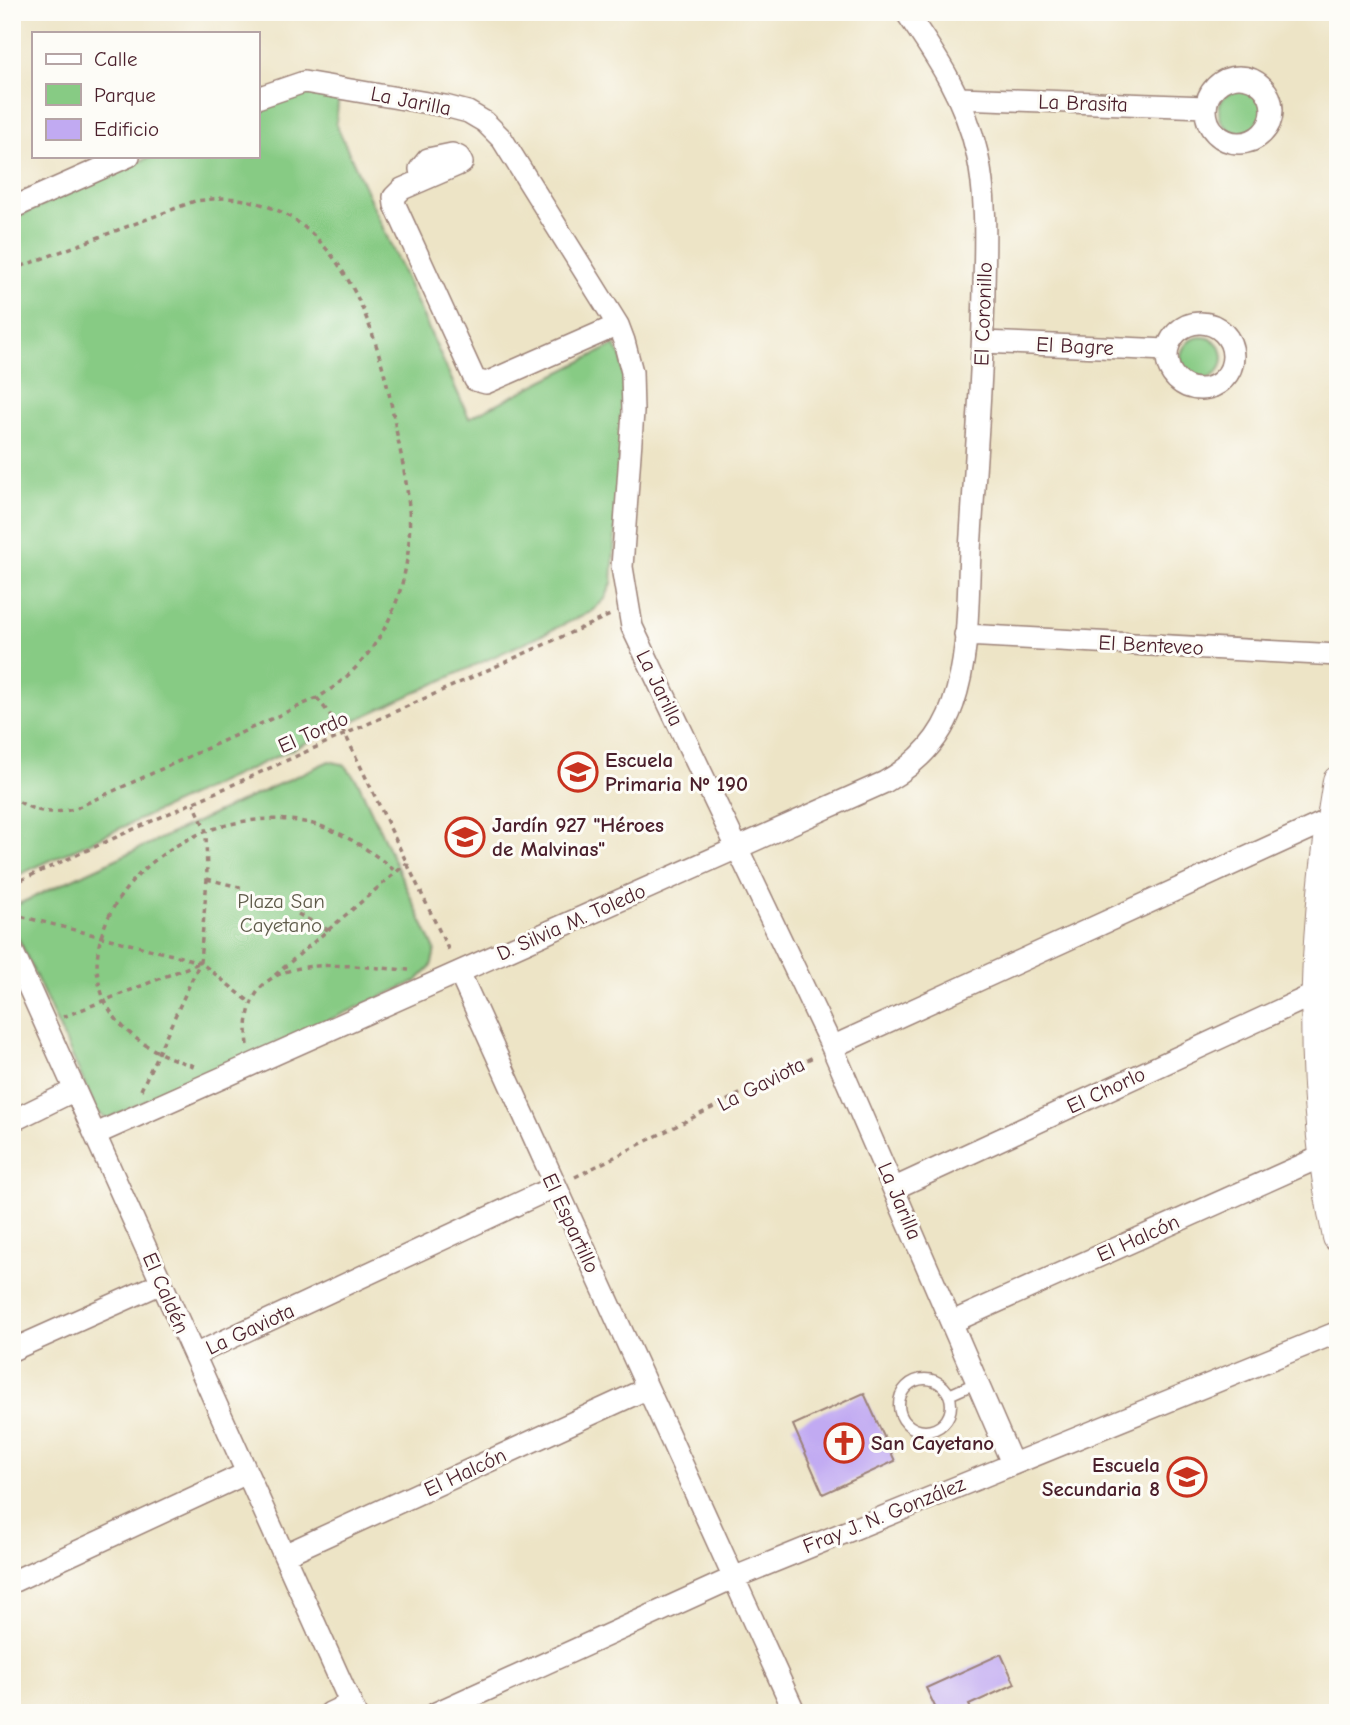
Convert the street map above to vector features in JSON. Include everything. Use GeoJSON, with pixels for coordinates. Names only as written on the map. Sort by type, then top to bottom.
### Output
{"type":"FeatureCollection","features":[{"type":"Feature","properties":{"kind":"main road"},"geometry":{"type":"LineString","coordinates":[[1338,781],[1331,819],[1317,993],[1325,1155],[1338,1237]]}},
{"type":"Feature","properties":{"kind":"street","name":"El Coronillo"},"geometry":{"type":"LineString","coordinates":[[906,12],[944,68],[960,98],[978,155],[984,195],[983,342],[965,635]]}},
{"type":"Feature","properties":{"kind":"street","name":"La Jarilla"},"geometry":{"type":"LineString","coordinates":[[259,97],[304,82],[445,106],[468,112],[485,122],[502,139],[618,325],[632,372],[622,567],[627,608],[641,650],[832,1047],[1012,1463]]}},
{"type":"Feature","properties":{"kind":"street","name":"La Brasita"},"geometry":{"type":"LineString","coordinates":[[960,98],[1206,107]]}},
{"type":"Feature","properties":{"kind":"street"},"geometry":{"type":"LineString","coordinates":[[12,208],[124,158]]}},
{"type":"Feature","properties":{"kind":"street"},"geometry":{"type":"LineString","coordinates":[[422,180],[402,189],[394,197],[395,205],[475,380],[486,383],[618,325]]}},
{"type":"Feature","properties":{"kind":"street","name":"El Bagre"},"geometry":{"type":"LineString","coordinates":[[983,342],[1167,350]]}},
{"type":"Feature","properties":{"kind":"street","name":"El Benteveo"},"geometry":{"type":"LineString","coordinates":[[965,635],[1338,655]]}},
{"type":"Feature","properties":{"kind":"street","name":"D. Silvia M. Toledo"},"geometry":{"type":"LineString","coordinates":[[96,1135],[885,782],[923,755],[938,735],[953,704],[965,635]]}},
{"type":"Feature","properties":{"kind":"street"},"geometry":{"type":"LineString","coordinates":[[832,1047],[1331,819]]}},
{"type":"Feature","properties":{"kind":"street","name":"El Caldén"},"geometry":{"type":"LineString","coordinates":[[12,950],[353,1708]]}},
{"type":"Feature","properties":{"kind":"street","name":"El Espartillo"},"geometry":{"type":"LineString","coordinates":[[459,972],[554,1187],[795,1713]]}},
{"type":"Feature","properties":{"kind":"street","name":"El Chorlo"},"geometry":{"type":"LineString","coordinates":[[895,1188],[1317,993]]}},
{"type":"Feature","properties":{"kind":"street"},"geometry":{"type":"LineString","coordinates":[[12,1121],[75,1090]]}},
{"type":"Feature","properties":{"kind":"street","name":"El Halcón"},"geometry":{"type":"LineString","coordinates":[[952,1322],[1325,1155]]}},
{"type":"Feature","properties":{"kind":"street","name":"La Gaviota"},"geometry":{"type":"LineString","coordinates":[[194,1355],[554,1187]]}},
{"type":"Feature","properties":{"kind":"street"},"geometry":{"type":"LineString","coordinates":[[12,1350],[162,1283]]}},
{"type":"Feature","properties":{"kind":"street","name":"Fray J. N. González"},"geometry":{"type":"LineString","coordinates":[[436,1713],[733,1578],[1338,1332]]}},
{"type":"Feature","properties":{"kind":"street","name":"El Halcón"},"geometry":{"type":"LineString","coordinates":[[284,1555],[646,1389]]}},
{"type":"Feature","properties":{"kind":"street"},"geometry":{"type":"LineString","coordinates":[[12,1582],[247,1473]]}},
{"type":"Feature","properties":{"kind":"street"},"geometry":{"type":"LineString","coordinates":[[330,1713],[353,1708]]}},
{"type":"Feature","properties":{"kind":"lane"},"geometry":{"type":"LineString","coordinates":[[928,1379],[937,1382],[949,1395],[950,1411],[947,1419],[935,1430],[919,1431],[905,1422],[901,1415],[900,1398],[911,1383],[928,1379]]}},
{"type":"Feature","properties":{"kind":"lane"},"geometry":{"type":"LineString","coordinates":[[949,1395],[978,1382]]}},
{"type":"Feature","properties":{"kind":"path"},"geometry":{"type":"LineString","coordinates":[[12,270],[195,201],[227,198],[278,212],[327,249],[355,289],[374,337],[389,390],[409,507],[409,549],[403,579],[386,627],[366,660],[341,684],[317,698],[74,808],[53,814],[29,809],[12,797]]}},
{"type":"Feature","properties":{"kind":"path","name":"El Tordo"},"geometry":{"type":"LineString","coordinates":[[12,884],[627,608]]}},
{"type":"Feature","properties":{"kind":"path"},"geometry":{"type":"LineString","coordinates":[[317,698],[345,734],[459,972]]}},
{"type":"Feature","properties":{"kind":"path"},"geometry":{"type":"LineString","coordinates":[[126,1121],[201,962],[207,879],[206,831],[194,803]]}},
{"type":"Feature","properties":{"kind":"path"},"geometry":{"type":"LineString","coordinates":[[125,882],[152,858],[206,831],[244,821],[299,821],[339,834],[374,853],[396,872]]}},
{"type":"Feature","properties":{"kind":"path"},"geometry":{"type":"LineString","coordinates":[[254,1064],[248,1051],[246,1031],[251,1003],[268,981],[407,863]]}},
{"type":"Feature","properties":{"kind":"path"},"geometry":{"type":"LineString","coordinates":[[207,879],[243,888]]}},
{"type":"Feature","properties":{"kind":"path"},"geometry":{"type":"LineString","coordinates":[[12,914],[201,962],[251,1003]]}},
{"type":"Feature","properties":{"kind":"path"},"geometry":{"type":"LineString","coordinates":[[298,914],[328,930]]}},
{"type":"Feature","properties":{"kind":"path"},"geometry":{"type":"LineString","coordinates":[[90,943],[95,927]]}},
{"type":"Feature","properties":{"kind":"path"},"geometry":{"type":"LineString","coordinates":[[45,1024],[201,962]]}},
{"type":"Feature","properties":{"kind":"path"},"geometry":{"type":"LineString","coordinates":[[268,981],[292,969],[316,964],[421,970]]}},
{"type":"Feature","properties":{"kind":"path"},"geometry":{"type":"LineString","coordinates":[[92,992],[96,1004],[103,1011]]}},
{"type":"Feature","properties":{"kind":"path"},"geometry":{"type":"LineString","coordinates":[[117,1026],[158,1054],[195,1067]]}},
{"type":"Feature","properties":{"kind":"path","name":"La Gaviota"},"geometry":{"type":"LineString","coordinates":[[554,1187],[832,1047]]}},
{"type":"Feature","properties":{"kind":"green space"},"geometry":{"type":"Polygon","coordinates":[[[1241,89],[1256,96],[1263,111],[1256,126],[1241,133],[1226,126],[1219,111],[1226,96],[1241,89]]]}},
{"type":"Feature","properties":{"kind":"green space"},"geometry":{"type":"Polygon","coordinates":[[[325,91],[339,94],[336,124],[469,418],[614,345],[622,357],[624,394],[612,583],[605,599],[591,612],[12,878],[12,219],[148,158],[259,158],[259,107],[287,95],[325,91]]]}},
{"type":"Feature","properties":{"kind":"green space"},"geometry":{"type":"Polygon","coordinates":[[[1202,337],[1217,343],[1223,358],[1217,373],[1202,379],[1187,373],[1181,358],[1187,343],[1202,337]]]}},
{"type":"Feature","properties":{"kind":"green space","name":"Plaza San Cayetano"},"geometry":{"type":"Polygon","coordinates":[[[329,761],[345,765],[358,782],[435,950],[431,967],[417,981],[106,1119],[97,1111],[12,924],[12,907],[329,761]]]}},
{"type":"Feature","properties":{"kind":"building","name":"San Cayetano"},"geometry":{"type":"Polygon","coordinates":[[[864,1393],[895,1461],[823,1494],[793,1425],[864,1393]]]}},
{"type":"Feature","properties":{"kind":"building"},"geometry":{"type":"Polygon","coordinates":[[[1001,1654],[1015,1684],[969,1705],[973,1713],[938,1713],[926,1688],[1001,1654]]]}},
{"type":"Feature","properties":{"kind":"place","name":"Escuela Primaria Nº 190"},"geometry":{"type":"Point","coordinates":[578,772]}},
{"type":"Feature","properties":{"kind":"place","name":"Jardín 927 \"Héroes de Malvinas\""},"geometry":{"type":"Point","coordinates":[465,837]}},
{"type":"Feature","properties":{"kind":"place","name":"San Cayetano"},"geometry":{"type":"Point","coordinates":[844,1443]}},
{"type":"Feature","properties":{"kind":"place","name":"Escuela Secundaria 8"},"geometry":{"type":"Point","coordinates":[1187,1477]}}]}
